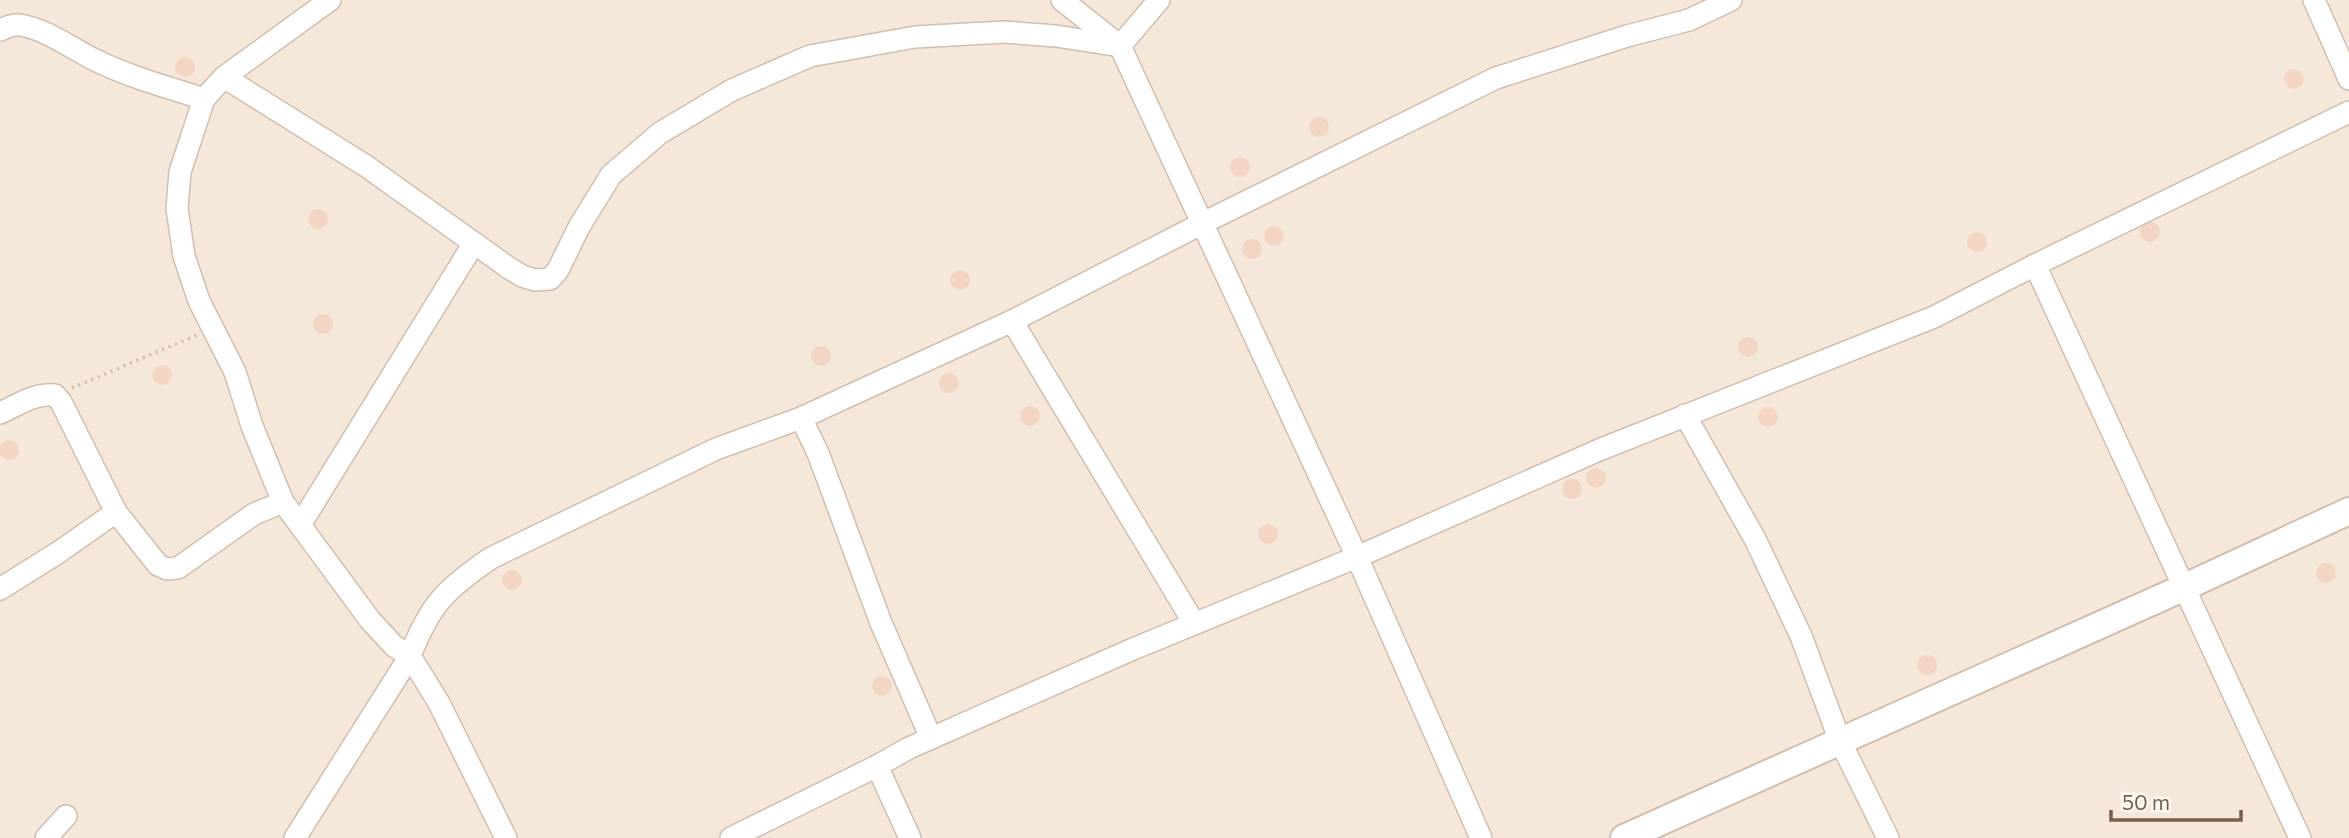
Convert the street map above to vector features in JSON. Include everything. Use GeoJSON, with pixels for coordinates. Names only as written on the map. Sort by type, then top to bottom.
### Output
{"type":"FeatureCollection","features":[{"type":"Feature","properties":{"kind":"street"},"geometry":{"type":"LineString","coordinates":[[330,0],[224,77],[204,99],[180,172],[177,208],[184,256],[199,301],[234,372],[252,426],[283,502],[370,621],[394,646],[410,656],[439,703],[506,838]]}},
{"type":"Feature","properties":{"kind":"street"},"geometry":{"type":"LineString","coordinates":[[1062,0],[1121,46],[1357,557],[1481,838]]}},
{"type":"Feature","properties":{"kind":"street"},"geometry":{"type":"LineString","coordinates":[[1121,46],[1159,0]]}},
{"type":"Feature","properties":{"kind":"street"},"geometry":{"type":"LineString","coordinates":[[295,838],[410,656],[423,624],[438,600],[457,581],[491,558],[716,449],[801,418],[1012,321],[1496,78],[1627,36],[1689,20],[1731,0]]}},
{"type":"Feature","properties":{"kind":"street"},"geometry":{"type":"LineString","coordinates":[[2314,0],[2349,79]]}},
{"type":"Feature","properties":{"kind":"street"},"geometry":{"type":"LineString","coordinates":[[0,30],[17,24],[30,28],[137,78],[204,99]]}},
{"type":"Feature","properties":{"kind":"street"},"geometry":{"type":"LineString","coordinates":[[224,77],[366,166],[522,276],[543,281],[550,279],[558,270],[579,227],[611,175],[660,133],[732,89],[810,56],[915,37],[1004,32],[1056,36],[1121,46]]}},
{"type":"Feature","properties":{"kind":"street"},"geometry":{"type":"LineString","coordinates":[[731,838],[931,738],[1194,623],[1357,557],[1599,450],[1934,317],[2349,111]]}},
{"type":"Feature","properties":{"kind":"street"},"geometry":{"type":"LineString","coordinates":[[300,525],[474,243]]}},
{"type":"Feature","properties":{"kind":"street"},"geometry":{"type":"LineString","coordinates":[[2035,265],[2300,838]]}},
{"type":"Feature","properties":{"kind":"street"},"geometry":{"type":"LineString","coordinates":[[1012,321],[1194,623]]}},
{"type":"Feature","properties":{"kind":"street"},"geometry":{"type":"LineString","coordinates":[[0,413],[33,396],[55,395],[116,512],[158,565],[167,569],[177,568],[254,514],[283,502]]}},
{"type":"Feature","properties":{"kind":"street"},"geometry":{"type":"LineString","coordinates":[[1685,415],[1755,539],[1801,635],[1840,741],[1888,838]]}},
{"type":"Feature","properties":{"kind":"street"},"geometry":{"type":"LineString","coordinates":[[801,418],[818,453],[881,623],[931,738]]}},
{"type":"Feature","properties":{"kind":"street"},"geometry":{"type":"LineString","coordinates":[[1624,838],[2349,511]]}},
{"type":"Feature","properties":{"kind":"street"},"geometry":{"type":"LineString","coordinates":[[0,589],[116,512]]}},
{"type":"Feature","properties":{"kind":"street"},"geometry":{"type":"LineString","coordinates":[[877,766],[910,838]]}},
{"type":"Feature","properties":{"kind":"street"},"geometry":{"type":"LineString","coordinates":[[46,838],[66,816]]}},
{"type":"Feature","properties":{"kind":"path"},"geometry":{"type":"LineString","coordinates":[[55,395],[212,329]]}},
{"type":"Feature","properties":{"kind":"shaded area"},"geometry":{"type":"Polygon","coordinates":[[[0,0],[2349,0],[2349,838],[0,838],[0,0]]]}},
{"type":"Feature","properties":{"kind":"building"},"geometry":{"type":"Polygon","coordinates":[[[185,57],[192,60],[195,67],[192,74],[185,77],[178,74],[175,67],[178,60],[185,57]]]}},
{"type":"Feature","properties":{"kind":"building"},"geometry":{"type":"Polygon","coordinates":[[[2294,69],[2301,72],[2304,79],[2301,86],[2294,89],[2287,86],[2284,79],[2287,72],[2294,69]]]}},
{"type":"Feature","properties":{"kind":"building"},"geometry":{"type":"Polygon","coordinates":[[[1319,117],[1326,120],[1329,127],[1326,134],[1319,137],[1312,134],[1309,127],[1312,120],[1319,117]]]}},
{"type":"Feature","properties":{"kind":"building"},"geometry":{"type":"Polygon","coordinates":[[[1240,157],[1247,160],[1250,167],[1247,174],[1240,177],[1233,174],[1230,167],[1233,160],[1240,157]]]}},
{"type":"Feature","properties":{"kind":"building"},"geometry":{"type":"Polygon","coordinates":[[[318,209],[325,212],[328,219],[325,226],[318,229],[311,226],[308,219],[311,212],[318,209]]]}},
{"type":"Feature","properties":{"kind":"building"},"geometry":{"type":"Polygon","coordinates":[[[2150,222],[2157,225],[2160,232],[2157,239],[2150,242],[2143,239],[2140,232],[2143,225],[2150,222]]]}},
{"type":"Feature","properties":{"kind":"building"},"geometry":{"type":"Polygon","coordinates":[[[1274,226],[1281,229],[1284,236],[1281,243],[1274,246],[1267,243],[1264,236],[1267,229],[1274,226]]]}},
{"type":"Feature","properties":{"kind":"building"},"geometry":{"type":"Polygon","coordinates":[[[1977,232],[1984,235],[1987,242],[1984,249],[1977,252],[1970,249],[1967,242],[1970,235],[1977,232]]]}},
{"type":"Feature","properties":{"kind":"building"},"geometry":{"type":"Polygon","coordinates":[[[1252,239],[1259,242],[1262,249],[1259,256],[1252,259],[1245,256],[1242,249],[1245,242],[1252,239]]]}},
{"type":"Feature","properties":{"kind":"building"},"geometry":{"type":"Polygon","coordinates":[[[960,270],[967,273],[970,280],[967,287],[960,290],[953,287],[950,280],[953,273],[960,270]]]}},
{"type":"Feature","properties":{"kind":"building"},"geometry":{"type":"Polygon","coordinates":[[[323,314],[330,317],[333,324],[330,331],[323,334],[316,331],[313,324],[316,317],[323,314]]]}},
{"type":"Feature","properties":{"kind":"building"},"geometry":{"type":"Polygon","coordinates":[[[1748,337],[1755,340],[1758,347],[1755,354],[1748,357],[1741,354],[1738,347],[1741,340],[1748,337]]]}},
{"type":"Feature","properties":{"kind":"building"},"geometry":{"type":"Polygon","coordinates":[[[821,346],[828,349],[831,356],[828,363],[821,366],[814,363],[811,356],[814,349],[821,346]]]}},
{"type":"Feature","properties":{"kind":"building"},"geometry":{"type":"Polygon","coordinates":[[[162,365],[169,368],[172,375],[169,382],[162,385],[155,382],[152,375],[155,368],[162,365]]]}},
{"type":"Feature","properties":{"kind":"building"},"geometry":{"type":"Polygon","coordinates":[[[949,373],[956,376],[959,383],[956,390],[949,393],[942,390],[939,383],[942,376],[949,373]]]}},
{"type":"Feature","properties":{"kind":"building"},"geometry":{"type":"Polygon","coordinates":[[[1030,406],[1037,409],[1040,416],[1037,423],[1030,426],[1023,423],[1020,416],[1023,409],[1030,406]]]}},
{"type":"Feature","properties":{"kind":"building"},"geometry":{"type":"Polygon","coordinates":[[[1768,407],[1775,410],[1778,417],[1775,424],[1768,427],[1761,424],[1758,417],[1761,410],[1768,407]]]}},
{"type":"Feature","properties":{"kind":"building"},"geometry":{"type":"Polygon","coordinates":[[[9,440],[16,443],[19,450],[16,457],[9,460],[2,457],[-1,450],[2,443],[9,440]]]}},
{"type":"Feature","properties":{"kind":"building"},"geometry":{"type":"Polygon","coordinates":[[[1596,468],[1603,471],[1606,478],[1603,485],[1596,488],[1589,485],[1586,478],[1589,471],[1596,468]]]}},
{"type":"Feature","properties":{"kind":"building"},"geometry":{"type":"Polygon","coordinates":[[[1572,479],[1579,482],[1582,489],[1579,496],[1572,499],[1565,496],[1562,489],[1565,482],[1572,479]]]}},
{"type":"Feature","properties":{"kind":"building"},"geometry":{"type":"Polygon","coordinates":[[[1268,524],[1275,527],[1278,534],[1275,541],[1268,544],[1261,541],[1258,534],[1261,527],[1268,524]]]}},
{"type":"Feature","properties":{"kind":"building"},"geometry":{"type":"Polygon","coordinates":[[[2326,563],[2333,566],[2336,573],[2333,580],[2326,583],[2319,580],[2316,573],[2319,566],[2326,563]]]}},
{"type":"Feature","properties":{"kind":"building"},"geometry":{"type":"Polygon","coordinates":[[[512,570],[519,573],[522,580],[519,587],[512,590],[505,587],[502,580],[505,573],[512,570]]]}},
{"type":"Feature","properties":{"kind":"building"},"geometry":{"type":"Polygon","coordinates":[[[1927,655],[1934,658],[1937,665],[1934,672],[1927,675],[1920,672],[1917,665],[1920,658],[1927,655]]]}},
{"type":"Feature","properties":{"kind":"building"},"geometry":{"type":"Polygon","coordinates":[[[882,676],[889,679],[892,686],[889,693],[882,696],[875,693],[872,686],[875,679],[882,676]]]}}]}
